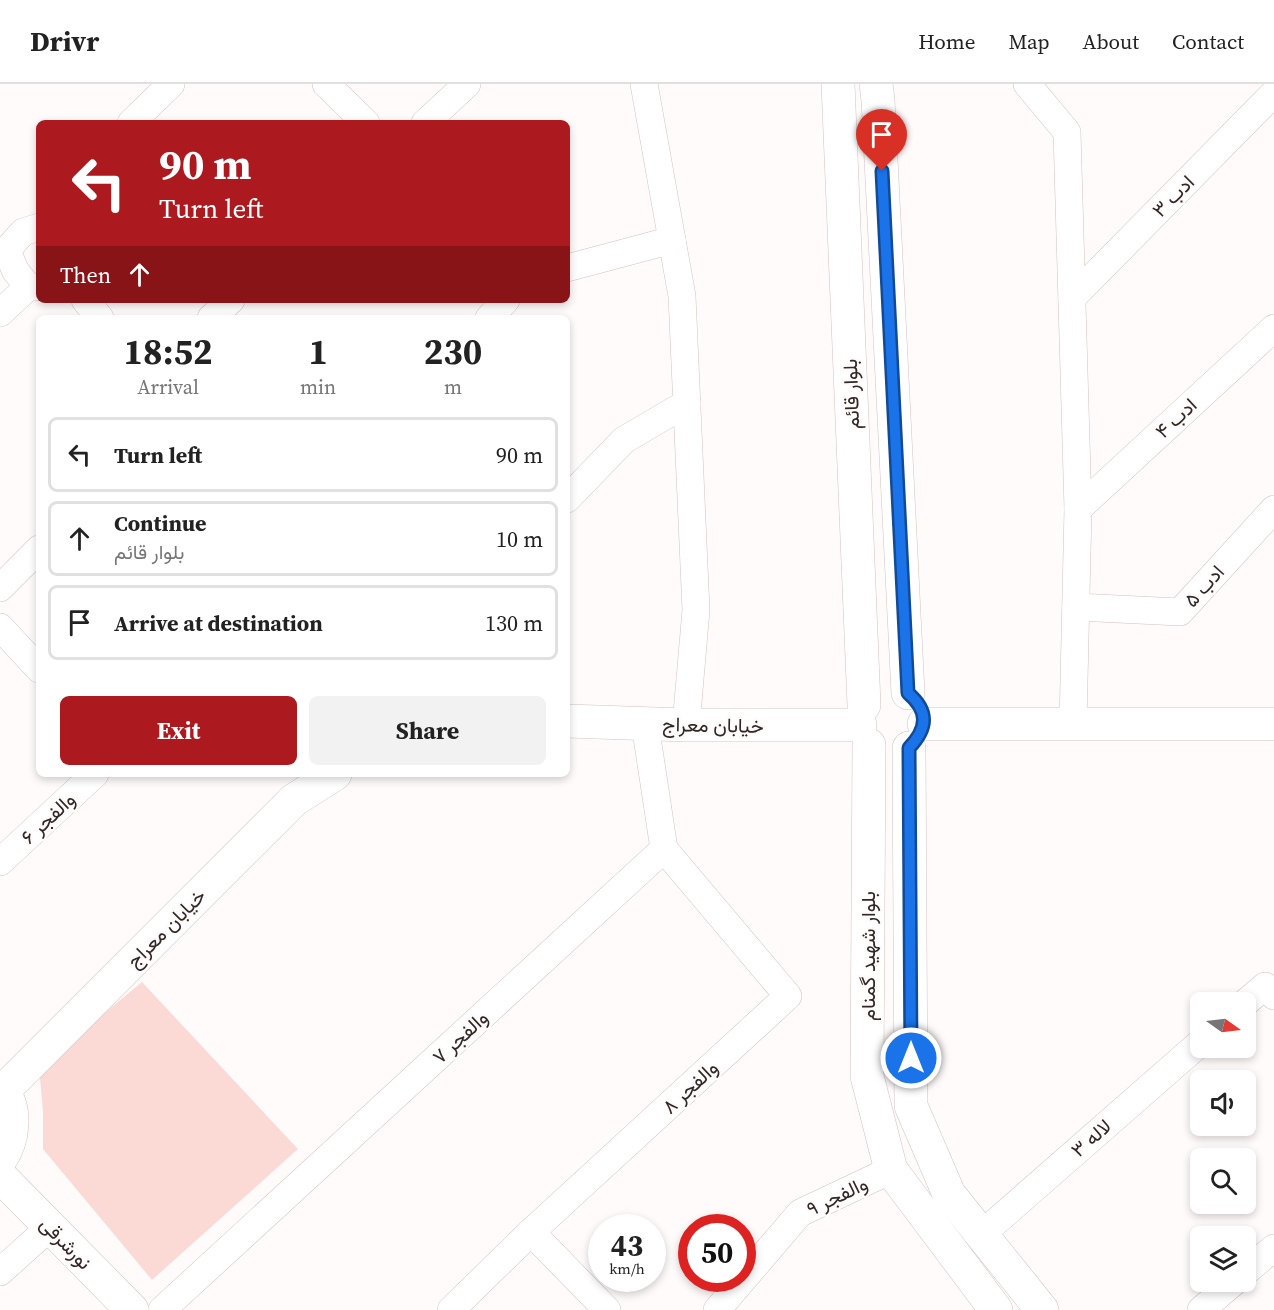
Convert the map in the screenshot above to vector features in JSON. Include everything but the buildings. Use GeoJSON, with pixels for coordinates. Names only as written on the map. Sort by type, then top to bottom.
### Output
{"type":"FeatureCollection","features":[{"type":"Feature","properties":{"kind":"main road","name":"بلوار قائم"},"geometry":{"type":"LineString","coordinates":[[838,84],[864,725]]}},
{"type":"Feature","properties":{"kind":"main road"},"geometry":{"type":"LineString","coordinates":[[876,84],[908,693]]}},
{"type":"Feature","properties":{"kind":"main road"},"geometry":{"type":"LineString","coordinates":[[1042,1310],[949,1194],[911,1106],[917,736],[922,712],[917,701],[908,693],[896,689],[884,690],[872,695],[864,725],[882,752],[896,753],[917,736],[1073,724],[1274,724]]}},
{"type":"Feature","properties":{"kind":"main road","name":"خیابان معراج"},"geometry":{"type":"LineString","coordinates":[[570,722],[864,725]]}},
{"type":"Feature","properties":{"kind":"main road","name":"بلوار شهید گمنام"},"geometry":{"type":"LineString","coordinates":[[864,725],[867,1076],[891,1170],[996,1310]]}},
{"type":"Feature","properties":{"kind":"main road","name":"خیابان معراج"},"geometry":{"type":"LineString","coordinates":[[2,1090],[294,800],[330,777]]}},
{"type":"Feature","properties":{"kind":"main road"},"geometry":{"type":"LineString","coordinates":[[0,1160],[6,1152],[12,1132],[11,1111],[2,1090]]}},
{"type":"Feature","properties":{"kind":"main road","name":"نورشرقی"},"geometry":{"type":"LineString","coordinates":[[0,1176],[132,1310]]}},
{"type":"Feature","properties":{"kind":"street"},"geometry":{"type":"LineString","coordinates":[[134,120],[171,84]]}},
{"type":"Feature","properties":{"kind":"street"},"geometry":{"type":"LineString","coordinates":[[326,84],[363,120]]}},
{"type":"Feature","properties":{"kind":"street"},"geometry":{"type":"LineString","coordinates":[[428,120],[466,84]]}},
{"type":"Feature","properties":{"kind":"street"},"geometry":{"type":"LineString","coordinates":[[644,84],[682,296],[696,610],[686,725]]}},
{"type":"Feature","properties":{"kind":"street"},"geometry":{"type":"LineString","coordinates":[[1027,84],[1067,132],[1078,509],[1073,724]]}},
{"type":"Feature","properties":{"kind":"street","name":"ادب ۳"},"geometry":{"type":"LineString","coordinates":[[1072,298],[1274,93]]}},
{"type":"Feature","properties":{"kind":"street"},"geometry":{"type":"LineString","coordinates":[[0,313],[34,287],[15,270],[3,247],[23,232],[36,228]]}},
{"type":"Feature","properties":{"kind":"street"},"geometry":{"type":"LineString","coordinates":[[570,267],[672,240]]}},
{"type":"Feature","properties":{"kind":"street"},"geometry":{"type":"LineString","coordinates":[[88,303],[98,315]]}},
{"type":"Feature","properties":{"kind":"street"},"geometry":{"type":"LineString","coordinates":[[214,315],[228,303]]}},
{"type":"Feature","properties":{"kind":"street"},"geometry":{"type":"LineString","coordinates":[[492,315],[503,303]]}},
{"type":"Feature","properties":{"kind":"street","name":"ادب ۴"},"geometry":{"type":"LineString","coordinates":[[1078,509],[1274,328]]}},
{"type":"Feature","properties":{"kind":"street"},"geometry":{"type":"LineString","coordinates":[[570,496],[624,440],[687,403]]}},
{"type":"Feature","properties":{"kind":"street","name":"ادب ۵"},"geometry":{"type":"LineString","coordinates":[[1076,607],[1180,612],[1274,509]]}},
{"type":"Feature","properties":{"kind":"street"},"geometry":{"type":"LineString","coordinates":[[0,588],[36,552]]}},
{"type":"Feature","properties":{"kind":"street"},"geometry":{"type":"LineString","coordinates":[[0,627],[36,666]]}},
{"type":"Feature","properties":{"kind":"street"},"geometry":{"type":"LineString","coordinates":[[645,724],[664,849]]}},
{"type":"Feature","properties":{"kind":"street","name":"والفجر ۶"},"geometry":{"type":"LineString","coordinates":[[0,862],[92,777]]}},
{"type":"Feature","properties":{"kind":"street","name":"والفجر ۸"},"geometry":{"type":"LineString","coordinates":[[451,1310],[531,1232],[788,996],[664,849]]}},
{"type":"Feature","properties":{"kind":"street","name":"والفجر ۷"},"geometry":{"type":"LineString","coordinates":[[162,1310],[664,849]]}},
{"type":"Feature","properties":{"kind":"street","name":"لاله ۳"},"geometry":{"type":"LineString","coordinates":[[982,1234],[1190,1052]]}},
{"type":"Feature","properties":{"kind":"street","name":"والفجر ۹"},"geometry":{"type":"LineString","coordinates":[[717,1310],[800,1213],[891,1170]]}},
{"type":"Feature","properties":{"kind":"street"},"geometry":{"type":"LineString","coordinates":[[0,1272],[50,1227]]}},
{"type":"Feature","properties":{"kind":"street"},"geometry":{"type":"LineString","coordinates":[[531,1232],[607,1310]]}},
{"type":"Feature","properties":{"kind":"street"},"geometry":{"type":"LineString","coordinates":[[1256,1263],[1274,1248]]}},
{"type":"Feature","properties":{"kind":"street"},"geometry":{"type":"LineString","coordinates":[[1201,1310],[1222,1292]]}},
{"type":"Feature","properties":{"kind":"shaded area"},"geometry":{"type":"Polygon","coordinates":[[[142,982],[298,1149],[152,1280],[43,1149],[43,1112],[39,1067],[142,982]]]}},
{"type":"Feature","properties":{"kind":"route"},"geometry":{"type":"LineString","coordinates":[[882,171],[908,693],[917,701],[924,724],[919,738],[909,748],[911,1058]]}}]}
